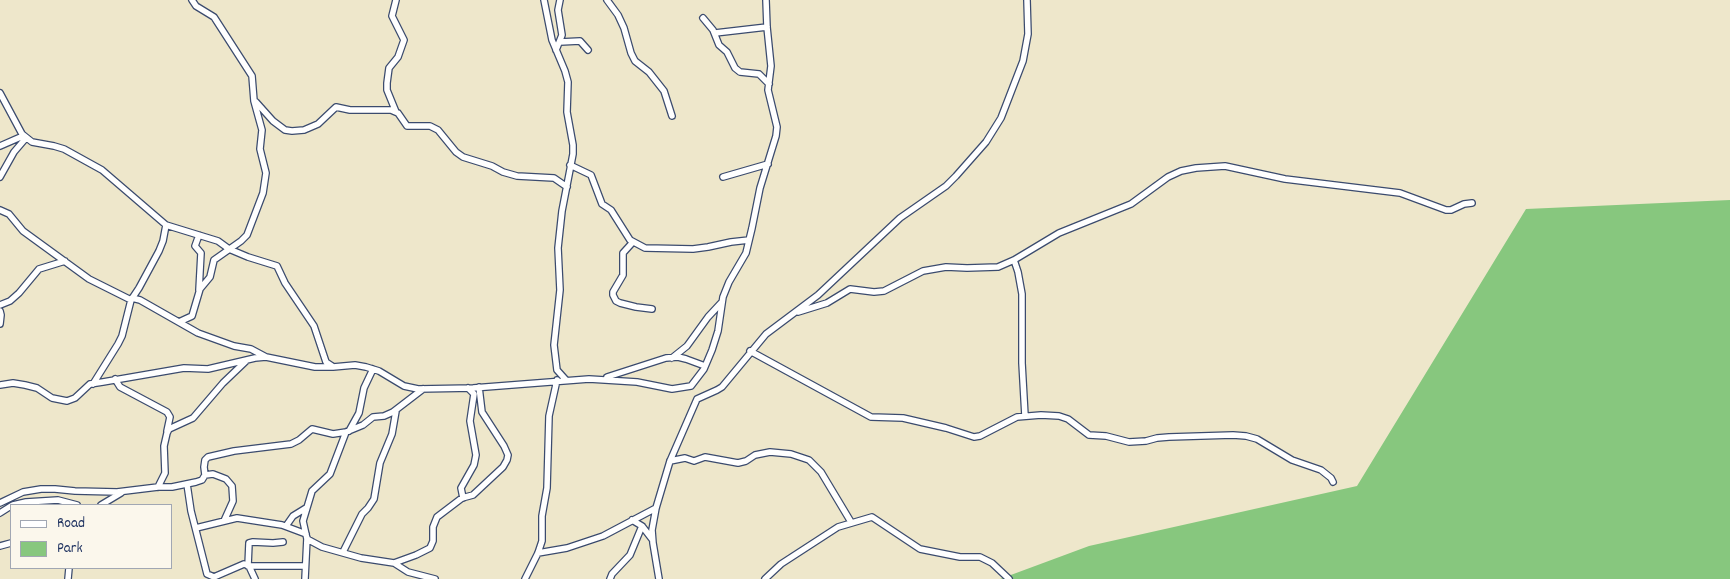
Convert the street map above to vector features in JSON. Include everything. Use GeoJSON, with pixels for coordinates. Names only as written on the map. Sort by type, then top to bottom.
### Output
{"type":"FeatureCollection","features":[{"type":"Feature","properties":{"kind":"street"},"geometry":{"type":"LineString","coordinates":[[179,322],[192,316],[203,284],[210,277],[214,260],[229,248],[242,241],[246,235],[266,180],[266,169],[260,149],[262,130],[254,101],[252,76],[214,16],[196,6],[192,0]]}},
{"type":"Feature","properties":{"kind":"street"},"geometry":{"type":"LineString","coordinates":[[396,0],[392,16],[404,40],[398,56],[389,68],[387,90],[396,112],[408,126],[430,126],[438,130],[456,152],[463,157],[517,176],[554,178],[567,187]]}},
{"type":"Feature","properties":{"kind":"street"},"geometry":{"type":"LineString","coordinates":[[544,0],[552,40],[568,82],[567,112],[574,144],[574,154],[570,165],[562,210],[558,248],[560,290],[554,345],[557,370],[566,380]]}},
{"type":"Feature","properties":{"kind":"street"},"geometry":{"type":"LineString","coordinates":[[556,50],[562,35],[558,10],[560,0]]}},
{"type":"Feature","properties":{"kind":"street"},"geometry":{"type":"LineString","coordinates":[[607,0],[621,21],[631,54],[635,61],[649,72],[664,91],[672,116]]}},
{"type":"Feature","properties":{"kind":"street"},"geometry":{"type":"LineString","coordinates":[[0,385],[25,384],[37,388],[52,398],[67,401],[75,398],[84,389],[93,384],[115,379],[184,368],[208,369],[266,358],[308,366],[333,367],[355,365],[380,371],[404,386],[423,389],[468,388],[557,380],[600,379],[638,382],[677,390],[691,386],[705,366],[718,331],[723,301],[729,282],[743,258],[749,240],[760,188],[777,132],[774,109],[769,95],[771,66],[766,0]]}},
{"type":"Feature","properties":{"kind":"street"},"geometry":{"type":"LineString","coordinates":[[659,579],[652,530],[656,508],[670,461],[697,399],[722,387],[766,334],[818,295],[900,218],[956,176],[986,142],[1001,118],[1023,61],[1028,34],[1027,0]]}},
{"type":"Feature","properties":{"kind":"street"},"geometry":{"type":"LineString","coordinates":[[703,18],[710,26],[719,45],[727,52],[738,71],[759,74],[769,84]]}},
{"type":"Feature","properties":{"kind":"street"},"geometry":{"type":"LineString","coordinates":[[714,33],[767,27]]}},
{"type":"Feature","properties":{"kind":"street"},"geometry":{"type":"LineString","coordinates":[[560,42],[580,41],[588,50]]}},
{"type":"Feature","properties":{"kind":"street"},"geometry":{"type":"LineString","coordinates":[[0,94],[25,137],[32,142],[64,149],[102,170],[166,224],[221,242],[248,257],[277,266],[285,283],[314,326],[326,362],[333,367]]}},
{"type":"Feature","properties":{"kind":"street"},"geometry":{"type":"LineString","coordinates":[[254,101],[273,121],[285,130],[292,131],[304,130],[318,124],[336,108],[350,110],[383,109],[396,112]]}},
{"type":"Feature","properties":{"kind":"street"},"geometry":{"type":"LineString","coordinates":[[0,146],[25,137]]}},
{"type":"Feature","properties":{"kind":"street"},"geometry":{"type":"LineString","coordinates":[[0,177],[25,137]]}},
{"type":"Feature","properties":{"kind":"street"},"geometry":{"type":"LineString","coordinates":[[724,177],[768,164]]}},
{"type":"Feature","properties":{"kind":"street"},"geometry":{"type":"LineString","coordinates":[[570,165],[591,175],[600,201],[611,210],[627,237],[645,248],[693,249],[749,240]]}},
{"type":"Feature","properties":{"kind":"street"},"geometry":{"type":"LineString","coordinates":[[794,313],[827,303],[850,289],[874,292],[884,291],[923,271],[946,267],[998,267],[1014,260],[1059,233],[1131,204],[1168,177],[1181,171],[1203,167],[1225,166],[1285,180],[1400,193],[1446,210],[1472,203]]}},
{"type":"Feature","properties":{"kind":"street"},"geometry":{"type":"LineString","coordinates":[[0,210],[9,214],[23,231],[88,279],[131,299],[140,300],[209,338],[241,348],[252,349],[266,358]]}},
{"type":"Feature","properties":{"kind":"street"},"geometry":{"type":"LineString","coordinates":[[93,384],[122,336],[131,299],[140,288],[159,251],[166,224]]}},
{"type":"Feature","properties":{"kind":"street"},"geometry":{"type":"LineString","coordinates":[[199,235],[195,246],[201,253],[199,294]]}},
{"type":"Feature","properties":{"kind":"street"},"geometry":{"type":"LineString","coordinates":[[633,242],[623,253],[623,275],[613,295],[616,301],[620,303],[636,308],[652,309]]}},
{"type":"Feature","properties":{"kind":"street"},"geometry":{"type":"LineString","coordinates":[[1014,260],[1022,294],[1025,416]]}},
{"type":"Feature","properties":{"kind":"street"},"geometry":{"type":"LineString","coordinates":[[0,305],[10,301],[19,293],[39,269],[65,261]]}},
{"type":"Feature","properties":{"kind":"street"},"geometry":{"type":"LineString","coordinates":[[672,358],[687,346],[708,317],[723,301]]}},
{"type":"Feature","properties":{"kind":"street"},"geometry":{"type":"LineString","coordinates":[[0,312],[0,324]]}},
{"type":"Feature","properties":{"kind":"street"},"geometry":{"type":"LineString","coordinates":[[750,351],[871,417],[903,418],[974,437],[980,436],[1010,420],[1025,416],[1059,416],[1068,418],[1089,435],[1106,436],[1129,442],[1169,437],[1246,436],[1257,439],[1292,460],[1321,470],[1333,482]]}},
{"type":"Feature","properties":{"kind":"street"},"geometry":{"type":"LineString","coordinates":[[600,379],[666,358],[686,358],[705,366]]}},
{"type":"Feature","properties":{"kind":"street"},"geometry":{"type":"LineString","coordinates":[[166,433],[173,426],[193,418],[223,383],[246,361]]}},
{"type":"Feature","properties":{"kind":"street"},"geometry":{"type":"LineString","coordinates":[[305,579],[307,554],[303,521],[306,508],[312,491],[330,474],[348,431],[359,413],[364,388],[373,369]]}},
{"type":"Feature","properties":{"kind":"street"},"geometry":{"type":"LineString","coordinates":[[115,379],[120,387],[169,414],[170,421],[166,433],[164,460],[165,473],[158,487]]}},
{"type":"Feature","properties":{"kind":"street"},"geometry":{"type":"LineString","coordinates":[[525,579],[538,553],[542,540],[549,416],[557,380]]}},
{"type":"Feature","properties":{"kind":"street"},"geometry":{"type":"LineString","coordinates":[[394,563],[416,556],[430,548],[433,541],[434,521],[445,510],[463,498],[473,496],[503,467],[508,458],[504,446],[482,412],[479,387]]}},
{"type":"Feature","properties":{"kind":"street"},"geometry":{"type":"LineString","coordinates":[[463,498],[461,488],[474,465],[476,455],[470,420],[474,394],[468,388]]}},
{"type":"Feature","properties":{"kind":"street"},"geometry":{"type":"LineString","coordinates":[[205,476],[205,460],[215,454],[291,444],[312,429],[330,434],[348,431],[363,425],[373,418],[396,411],[423,389]]}},
{"type":"Feature","properties":{"kind":"street"},"geometry":{"type":"LineString","coordinates":[[343,552],[362,514],[374,499],[380,463],[392,434],[396,411]]}},
{"type":"Feature","properties":{"kind":"street"},"geometry":{"type":"LineString","coordinates":[[670,461],[685,458],[693,461],[705,457],[738,463],[755,455],[770,452],[791,454],[809,460],[821,472],[851,522]]}},
{"type":"Feature","properties":{"kind":"street"},"geometry":{"type":"LineString","coordinates":[[0,503],[23,492],[41,489],[54,488],[86,492],[123,491],[187,484],[200,481],[205,476],[213,474],[226,479],[232,486],[233,502],[224,521]]}},
{"type":"Feature","properties":{"kind":"street"},"geometry":{"type":"LineString","coordinates":[[187,484],[189,503],[206,577],[214,577],[239,566],[305,566]]}},
{"type":"Feature","properties":{"kind":"street"},"geometry":{"type":"LineString","coordinates":[[103,504],[123,491]]}},
{"type":"Feature","properties":{"kind":"street"},"geometry":{"type":"LineString","coordinates":[[16,504],[58,500],[70,504]]}},
{"type":"Feature","properties":{"kind":"street"},"geometry":{"type":"LineString","coordinates":[[286,526],[293,516],[306,508]]}},
{"type":"Feature","properties":{"kind":"street"},"geometry":{"type":"LineString","coordinates":[[538,553],[587,542],[603,536],[656,508]]}},
{"type":"Feature","properties":{"kind":"street"},"geometry":{"type":"LineString","coordinates":[[765,579],[781,564],[838,527],[873,517],[885,527],[920,549],[960,557],[980,557],[992,563],[1009,579]]}},
{"type":"Feature","properties":{"kind":"street"},"geometry":{"type":"LineString","coordinates":[[196,528],[237,518],[286,526],[306,536],[317,545],[361,558],[394,563],[408,572],[435,579]]}},
{"type":"Feature","properties":{"kind":"street"},"geometry":{"type":"LineString","coordinates":[[632,520],[642,526],[653,540]]}},
{"type":"Feature","properties":{"kind":"street"},"geometry":{"type":"LineString","coordinates":[[610,579],[612,574],[630,555],[642,526]]}},
{"type":"Feature","properties":{"kind":"street"},"geometry":{"type":"LineString","coordinates":[[255,579],[249,566],[248,547],[251,542],[283,542]]}},
{"type":"Feature","properties":{"kind":"green space"},"geometry":{"type":"Polygon","coordinates":[[[1730,200],[1730,579],[1000,579],[1089,546],[1357,486],[1526,209],[1730,200]]]}}]}
